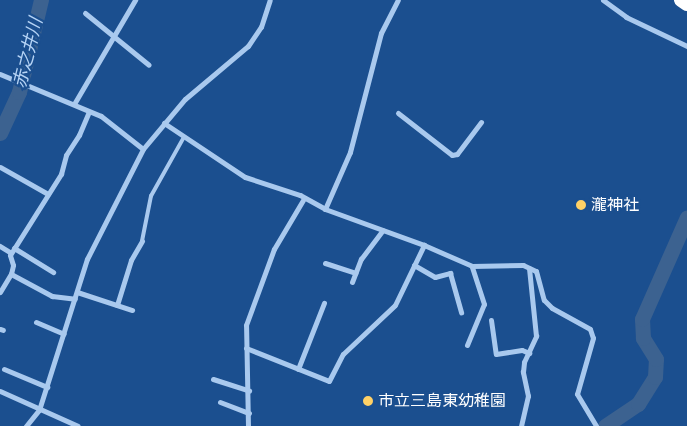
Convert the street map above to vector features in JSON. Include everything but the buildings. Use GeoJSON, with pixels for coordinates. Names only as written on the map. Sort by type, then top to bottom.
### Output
{"type":"FeatureCollection","features":[{"type":"Feature","properties":{"kind":"highway"},"geometry":{"type":"LineString","coordinates":[[681,0],[687,4]]}},
{"type":"Feature","properties":{"kind":"street"},"geometry":{"type":"LineString","coordinates":[[74,104],[135,0]]}},
{"type":"Feature","properties":{"kind":"street"},"geometry":{"type":"LineString","coordinates":[[26,426],[40,410],[87,259],[143,149],[185,99],[248,46],[260,27],[270,0]]}},
{"type":"Feature","properties":{"kind":"street"},"geometry":{"type":"LineString","coordinates":[[325,209],[350,152],[381,33],[398,0]]}},
{"type":"Feature","properties":{"kind":"street"},"geometry":{"type":"LineString","coordinates":[[603,0],[626,17],[687,46]]}},
{"type":"Feature","properties":{"kind":"street"},"geometry":{"type":"LineString","coordinates":[[85,13],[149,65]]}},
{"type":"Feature","properties":{"kind":"street"},"geometry":{"type":"LineString","coordinates":[[0,74],[30,85],[109,121],[143,149]]}},
{"type":"Feature","properties":{"kind":"street"},"geometry":{"type":"LineString","coordinates":[[0,292],[11,274],[13,250],[48,194],[89,112]]}},
{"type":"Feature","properties":{"kind":"street"},"geometry":{"type":"LineString","coordinates":[[398,113],[452,155],[457,154],[481,122]]}},
{"type":"Feature","properties":{"kind":"street"},"geometry":{"type":"LineString","coordinates":[[164,124],[245,177],[300,195],[303,200],[424,245],[472,266],[516,265],[529,268],[539,274],[539,287],[552,308],[590,329],[593,338],[577,394],[596,426]]}},
{"type":"Feature","properties":{"kind":"street"},"geometry":{"type":"LineString","coordinates":[[0,167],[48,194]]}},
{"type":"Feature","properties":{"kind":"street"},"geometry":{"type":"LineString","coordinates":[[248,426],[246,326],[274,249],[303,200]]}},
{"type":"Feature","properties":{"kind":"street"},"geometry":{"type":"LineString","coordinates":[[352,282],[354,273],[383,230]]}},
{"type":"Feature","properties":{"kind":"street"},"geometry":{"type":"LineString","coordinates":[[117,305],[131,260],[142,241]]}},
{"type":"Feature","properties":{"kind":"street"},"geometry":{"type":"LineString","coordinates":[[246,348],[329,381],[343,354],[390,312],[424,245]]}},
{"type":"Feature","properties":{"kind":"street"},"geometry":{"type":"LineString","coordinates":[[0,246],[13,250],[53,272]]}},
{"type":"Feature","properties":{"kind":"street"},"geometry":{"type":"LineString","coordinates":[[325,263],[354,273]]}},
{"type":"Feature","properties":{"kind":"street"},"geometry":{"type":"LineString","coordinates":[[414,265],[435,277],[450,273],[462,312]]}},
{"type":"Feature","properties":{"kind":"street"},"geometry":{"type":"LineString","coordinates":[[468,345],[484,304],[472,266]]}},
{"type":"Feature","properties":{"kind":"street"},"geometry":{"type":"LineString","coordinates":[[521,426],[528,396],[522,372],[536,336],[529,268]]}},
{"type":"Feature","properties":{"kind":"street"},"geometry":{"type":"LineString","coordinates":[[11,274],[52,296],[76,299]]}},
{"type":"Feature","properties":{"kind":"street"},"geometry":{"type":"LineString","coordinates":[[77,292],[132,310]]}},
{"type":"Feature","properties":{"kind":"street"},"geometry":{"type":"LineString","coordinates":[[298,369],[324,304]]}},
{"type":"Feature","properties":{"kind":"street"},"geometry":{"type":"LineString","coordinates":[[491,320],[496,354],[522,350],[529,353]]}},
{"type":"Feature","properties":{"kind":"street"},"geometry":{"type":"LineString","coordinates":[[36,322],[64,334]]}},
{"type":"Feature","properties":{"kind":"street"},"geometry":{"type":"LineString","coordinates":[[4,369],[47,387]]}},
{"type":"Feature","properties":{"kind":"street"},"geometry":{"type":"LineString","coordinates":[[213,379],[248,391]]}},
{"type":"Feature","properties":{"kind":"street"},"geometry":{"type":"LineString","coordinates":[[0,391],[78,426]]}},
{"type":"Feature","properties":{"kind":"street"},"geometry":{"type":"LineString","coordinates":[[220,402],[249,413]]}},
{"type":"Feature","properties":{"kind":"lane"},"geometry":{"type":"LineString","coordinates":[[142,241],[151,196],[184,137]]}},
{"type":"Feature","properties":{"kind":"waterway","name":"赤之井川"},"geometry":{"type":"LineString","coordinates":[[0,133],[19,92],[41,0]]}},
{"type":"Feature","properties":{"kind":"waterway"},"geometry":{"type":"LineString","coordinates":[[605,426],[638,404],[655,377],[656,359],[643,338],[642,319],[687,217]]}},
{"type":"Feature","properties":{"kind":"place","name":"瀧神社"},"geometry":{"type":"Point","coordinates":[581,205]}},
{"type":"Feature","properties":{"kind":"place","name":"市立三島東幼稚園"},"geometry":{"type":"Point","coordinates":[368,401]}}]}
